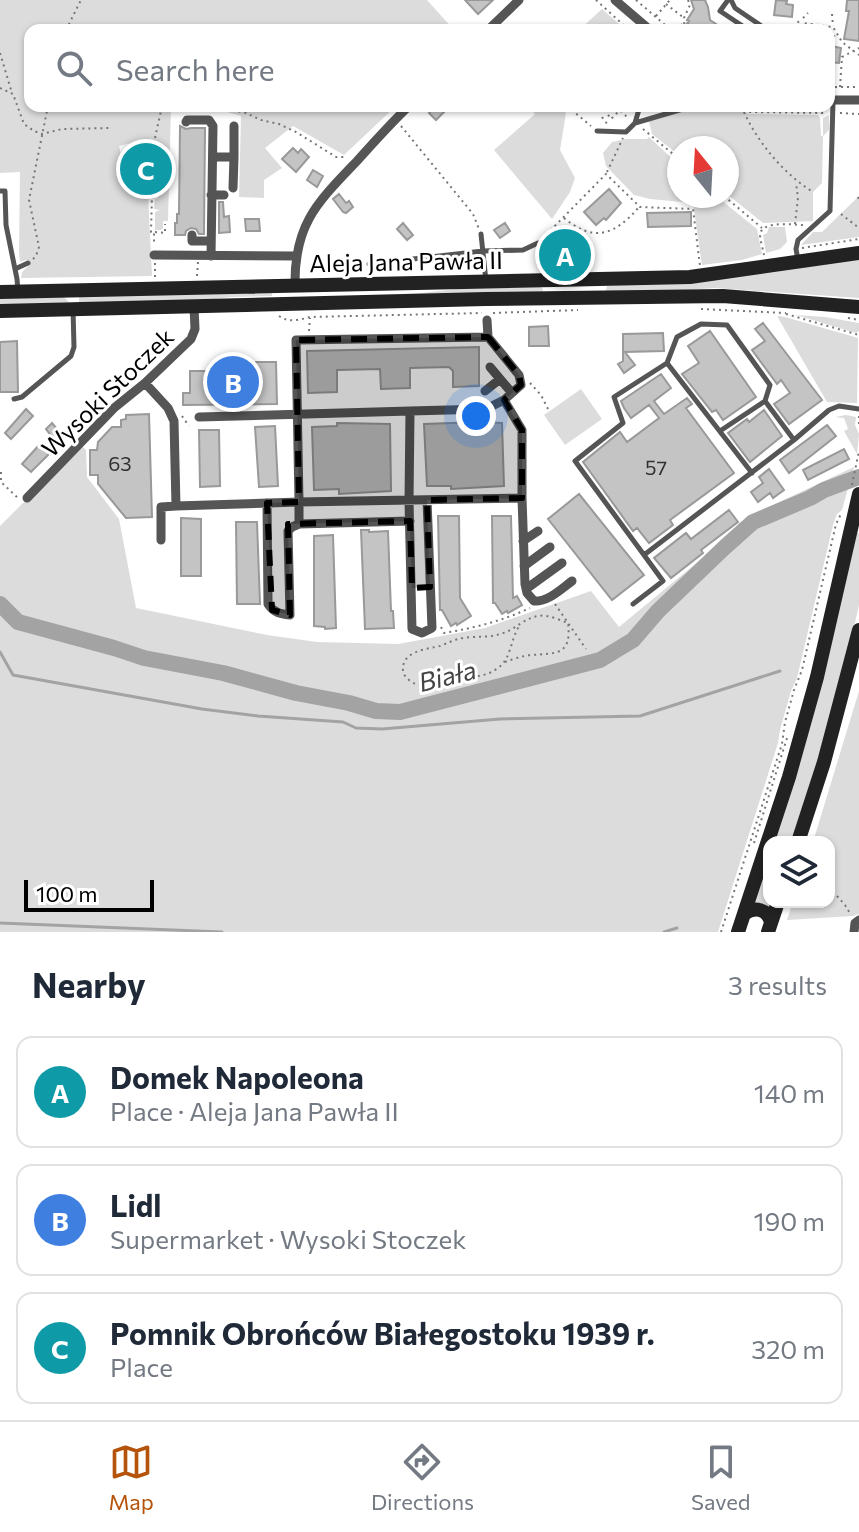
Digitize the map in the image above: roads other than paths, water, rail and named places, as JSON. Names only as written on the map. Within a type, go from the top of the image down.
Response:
[{"type":"main road","name":"Aleja Jana Pawła II","points":[[0,292],[690,277],[799,255],[859,253]]},
{"type":"main road","points":[[342,285],[343,304]]},
{"type":"main road","points":[[294,304],[295,286]]},
{"type":"main road","points":[[73,291],[73,309]]},
{"type":"main road","name":"Aleja Jana Pawła II","points":[[0,311],[294,304],[486,311],[723,296],[859,307]]},
{"type":"main road","points":[[738,932],[789,777],[817,677],[855,493]]},
{"type":"main road","points":[[800,836],[824,762],[859,630]]},
{"type":"main road","points":[[744,914],[753,909],[763,911],[767,914],[770,927]]},
{"type":"street","points":[[494,24],[519,0]]},
{"type":"street","points":[[615,0],[643,24]]},
{"type":"street","points":[[835,100],[859,100]]},
{"type":"street","points":[[295,286],[296,256],[304,227],[313,210],[403,112]]},
{"type":"street","points":[[186,122],[209,120],[213,126],[211,256]]},
{"type":"street","points":[[233,188],[234,126]]},
{"type":"street","points":[[213,157],[234,157]]},
{"type":"street","points":[[211,195],[224,195]]},
{"type":"street","points":[[192,235],[192,241],[211,241]]},
{"type":"street","points":[[154,255],[296,256]]},
{"type":"street","name":"Wysoki Stoczek","points":[[27,498],[114,408],[191,339],[195,329],[194,307]]},
{"type":"street","points":[[199,417],[486,409],[508,397],[521,385],[521,380],[488,337],[486,311]]},
{"type":"street","points":[[299,524],[296,340],[488,337]]},
{"type":"street","points":[[490,367],[500,379],[522,430],[526,589],[533,605],[572,581]]},
{"type":"street","points":[[485,391],[500,379]]},
{"type":"street","points":[[145,383],[171,413],[175,430],[176,506]]},
{"type":"street","points":[[410,411],[412,629],[422,633],[432,628],[427,500]]},
{"type":"street","points":[[161,540],[161,507],[522,498]]},
{"type":"street","points":[[267,503],[268,604],[281,614],[290,615],[288,531],[292,527],[299,524],[410,521]]},
{"type":"street","points":[[523,541],[538,531]]},
{"type":"street","points":[[524,566],[550,547]]},
{"type":"street","points":[[526,589],[562,563]]},
{"type":"street","points":[[412,588],[430,587]]},
{"type":"lane","points":[[740,24],[720,11],[730,0],[735,8],[758,24]]},
{"type":"lane","points":[[597,131],[626,132],[635,123],[638,112]]},
{"type":"lane","points":[[635,123],[673,112]]},
{"type":"lane","points":[[799,255],[796,249],[798,240],[830,211],[833,112]]},
{"type":"lane","points":[[0,191],[5,191],[6,225],[18,292]]},
{"type":"lane","points":[[481,234],[486,282]]},
{"type":"lane","points":[[369,264],[483,251],[523,250],[538,243]]},
{"type":"lane","points":[[15,269],[28,263]]},
{"type":"lane","points":[[14,399],[22,397],[71,356],[74,347],[73,309]]},
{"type":"lane","points":[[633,604],[663,581],[575,461],[623,423],[614,397],[667,363],[677,337],[701,324],[727,325],[770,385],[765,401],[720,431]]},
{"type":"lane","points":[[667,363],[752,473]]},
{"type":"lane","points":[[765,401],[794,440]]},
{"type":"lane","points":[[644,555],[834,407],[859,409]]},
{"type":"waterway","name":"Biała","points":[[0,604],[18,622],[144,658],[223,673],[376,711],[400,712],[600,660],[633,640],[658,611],[753,522],[859,477]]},
{"type":"waterway","points":[[0,652],[13,675],[202,709],[343,722],[356,728],[382,729],[500,719],[640,716],[780,671]]},
{"type":"waterway","points":[[0,923],[222,932]]},
{"type":"waterway","points":[[664,932],[677,928]]},
{"type":"place","name":"Pomnik Obrońców Białegostoku 1939 r.","points":[[146,169]]},
{"type":"place","name":"Domek Napoleona","points":[[565,255]]},
{"type":"place","name":"Lidl","points":[[233,382]]}]
